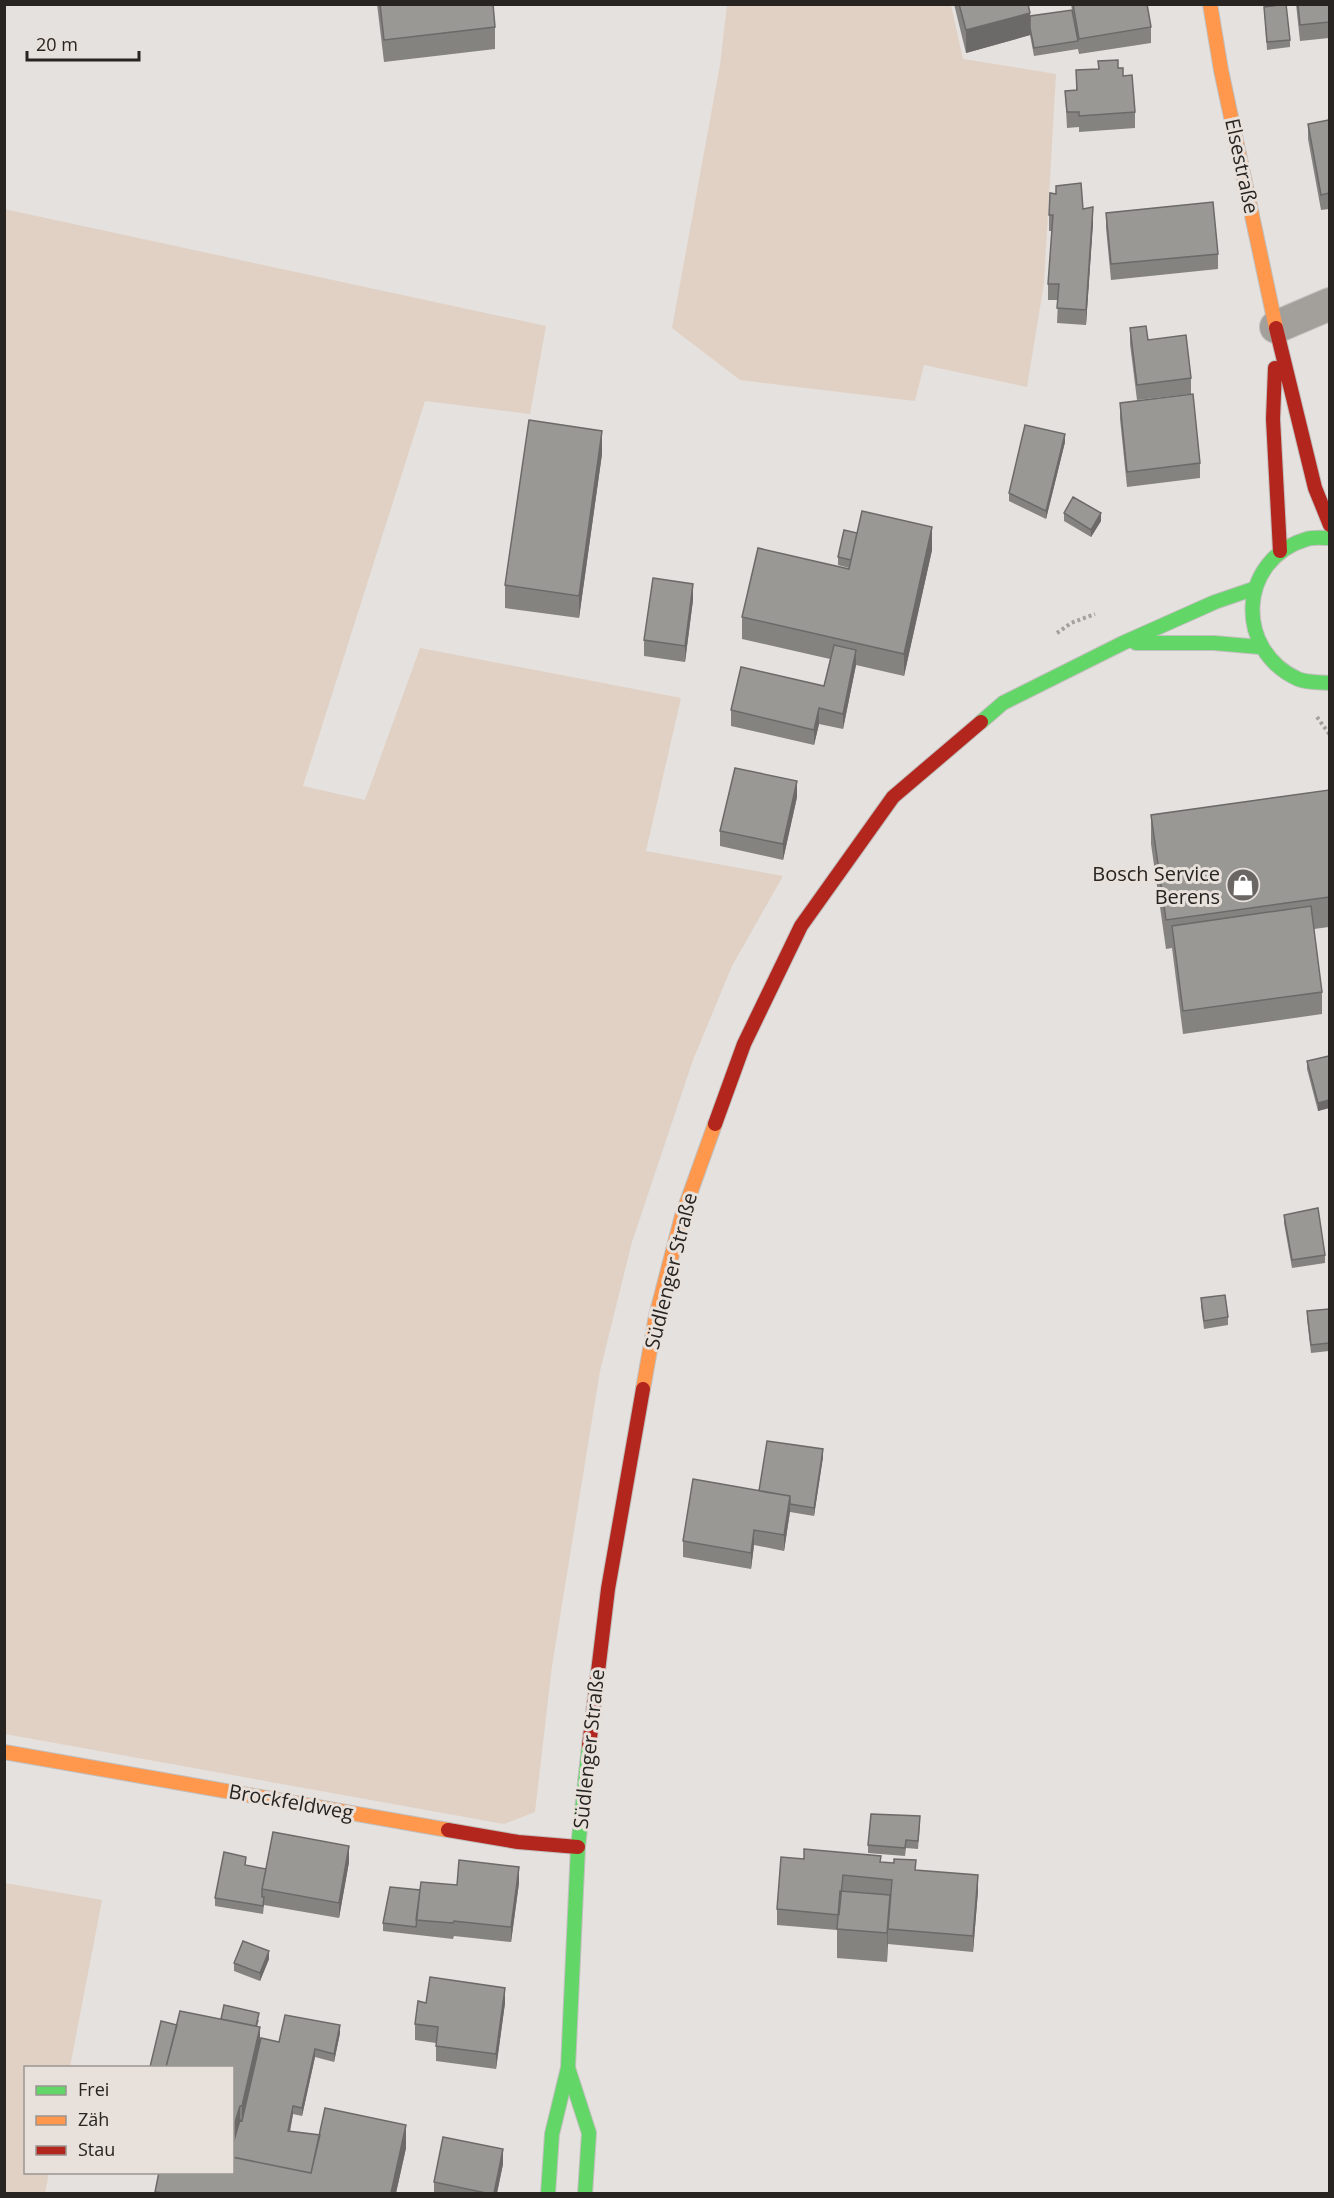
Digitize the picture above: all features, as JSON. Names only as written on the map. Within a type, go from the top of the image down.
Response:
[{"type":"main road","name":"Elsestraße","points":[[1210,4],[1221,70],[1276,327],[1315,488],[1329,525]]},
{"type":"main road","name":"Elsestraße","points":[[1276,327],[1273,419],[1280,551]]},
{"type":"main road","points":[[1329,538],[1306,539],[1280,551],[1261,572],[1253,590],[1251,619],[1260,647],[1273,663],[1291,676],[1311,682],[1329,683]]},
{"type":"main road","name":"Südlenger Straße","points":[[548,2193],[552,2134],[568,2068],[578,1847],[592,1705],[608,1589],[656,1316],[686,1205],[713,1125],[756,1016],[801,926],[893,797],[1003,703],[1123,643],[1215,602],[1253,590]]},
{"type":"main road","name":"Südlenger Straße","points":[[1123,643],[1214,643],[1260,647]]},
{"type":"main road","points":[[1311,682],[1323,696]]},
{"type":"main road","name":"Brockfeldweg","points":[[4,1752],[518,1842],[578,1847]]},
{"type":"main road","name":"Südlenger Straße","points":[[568,2068],[589,2133],[585,2193]]},
{"type":"street","points":[[1276,327],[1329,304]]},
{"type":"path","points":[[1053,635],[1071,623],[1098,612]]},
{"type":"shaded area","points":[[727,5],[951,5],[963,59],[1056,74],[1044,283],[1027,387],[924,365],[915,401],[740,380],[672,328],[720,65]]},
{"type":"shaded area","points":[[4,209],[546,326],[530,414],[425,401],[303,786],[365,800],[420,648],[681,698],[646,851],[783,876],[732,966],[693,1060],[632,1242],[600,1371],[552,1666],[535,1812],[504,1824],[5,1734]]},
{"type":"shaded area","points":[[5,1883],[102,1900],[70,2066],[24,2066],[24,2174],[49,2174],[45,2193],[5,2193]]},
{"type":"building","points":[[380,4],[493,4],[495,27],[384,40]]},
{"type":"building","points":[[959,4],[1028,4],[1030,13],[966,30]]},
{"type":"building","points":[[1073,4],[1147,4],[1151,27],[1079,39]]},
{"type":"building","points":[[1286,4],[1290,40],[1267,42],[1264,7]]},
{"type":"building","points":[[1298,4],[1329,4],[1329,22],[1300,25]]},
{"type":"building","points":[[1072,10],[1078,41],[1034,48],[1030,16]]},
{"type":"building","points":[[1118,60],[1118,68],[1123,68],[1123,76],[1132,75],[1135,112],[1079,116],[1079,112],[1067,112],[1065,91],[1077,90],[1076,70],[1099,69],[1098,61]]},
{"type":"building","points":[[1329,120],[1329,193],[1321,195],[1308,124]]},
{"type":"building","points":[[1081,183],[1083,209],[1093,207],[1086,310],[1057,308],[1059,284],[1048,284],[1053,215],[1049,215],[1050,193],[1056,194],[1056,186]]},
{"type":"building","points":[[1213,202],[1218,254],[1111,264],[1106,213]]},
{"type":"building","points":[[1146,326],[1148,340],[1186,335],[1191,378],[1137,385],[1130,328]]},
{"type":"building","points":[[1193,394],[1200,463],[1127,472],[1120,403]]},
{"type":"building","points":[[529,420],[602,431],[579,596],[505,585]]},
{"type":"building","points":[[1025,425],[1065,434],[1046,511],[1009,493]]},
{"type":"building","points":[[1073,497],[1101,513],[1091,530],[1064,513]]},
{"type":"building","points":[[862,511],[932,527],[904,654],[742,617],[758,548],[849,569]]},
{"type":"building","points":[[844,530],[857,533],[851,560],[838,557]]},
{"type":"building","points":[[653,578],[693,584],[685,646],[644,640]]},
{"type":"building","points":[[834,645],[856,650],[843,714],[819,708],[814,730],[731,710],[741,667],[824,686]]},
{"type":"building","points":[[735,768],[797,781],[783,844],[720,831]]},
{"type":"building","name":"Bosch Service Berens","points":[[1329,790],[1329,897],[1166,920],[1151,815]]},
{"type":"building","points":[[1311,906],[1322,992],[1183,1011],[1172,926]]},
{"type":"building","points":[[1329,1056],[1329,1100],[1318,1103],[1307,1061]]},
{"type":"building","points":[[1318,1208],[1325,1255],[1292,1260],[1284,1215]]},
{"type":"building","points":[[1225,1295],[1228,1317],[1204,1321],[1201,1298]]},
{"type":"building","points":[[1329,1309],[1329,1343],[1311,1345],[1307,1311]]},
{"type":"building","points":[[767,1441],[823,1449],[814,1508],[790,1504],[790,1496],[759,1491]]},
{"type":"building","points":[[693,1479],[790,1496],[784,1535],[754,1530],[751,1553],[683,1541]]},
{"type":"building","points":[[871,1814],[920,1816],[918,1841],[906,1840],[905,1848],[868,1845]]},
{"type":"building","points":[[273,1832],[349,1846],[339,1903],[262,1889]]},
{"type":"building","points":[[804,1849],[881,1856],[880,1862],[894,1863],[894,1859],[916,1860],[915,1870],[978,1875],[973,1936],[888,1929],[892,1880],[843,1875],[839,1915],[777,1909],[781,1857],[804,1859]]},
{"type":"building","points":[[224,1852],[246,1857],[245,1865],[266,1869],[262,1889],[263,1906],[215,1898]]},
{"type":"building","points":[[459,1860],[519,1867],[511,1927],[416,1920],[421,1882],[457,1885]]},
{"type":"building","points":[[390,1887],[420,1890],[416,1927],[383,1923]]},
{"type":"building","points":[[840,1891],[890,1895],[887,1933],[837,1929]]},
{"type":"building","points":[[243,1941],[269,1951],[260,1973],[234,1963]]},
{"type":"building","points":[[430,1977],[505,1988],[496,2054],[436,2046],[438,2027],[415,2024],[418,2001],[426,2003]]},
{"type":"building","points":[[224,2005],[259,2013],[256,2026],[221,2019]]},
{"type":"building","points":[[180,2011],[260,2027],[242,2106],[240,2106],[234,2126],[234,2066],[166,2066]]},
{"type":"building","points":[[285,2015],[340,2025],[334,2054],[315,2049],[302,2108],[293,2106],[288,2131],[320,2135],[311,2173],[234,2157],[234,2140],[240,2120],[242,2121],[261,2038],[279,2042]]},
{"type":"building","points":[[161,2021],[177,2025],[166,2066],[150,2066]]},
{"type":"building","points":[[325,2108],[406,2125],[391,2193],[155,2192],[159,2174],[234,2174],[234,2157],[311,2173]]},
{"type":"building","points":[[443,2137],[503,2149],[494,2193],[434,2182]]},
{"type":"traffic: fast","points":[[1330,538],[1307,539],[1284,550],[1267,565],[1257,584],[1253,606],[1255,627],[1263,648],[1277,665],[1298,679],[1330,683]]},
{"type":"traffic: fast","points":[[981,722],[1003,703],[1123,643],[1215,602],[1253,589]]},
{"type":"traffic: fast","points":[[1136,643],[1214,643],[1260,647]]},
{"type":"traffic: fast","points":[[548,2194],[552,2134],[568,2068],[578,1847],[589,1746]]},
{"type":"traffic: fast","points":[[568,2068],[589,2133],[585,2194]]},
{"type":"traffic: slow","points":[[1210,4],[1221,70],[1276,328]]},
{"type":"traffic: slow","points":[[643,1389],[656,1316],[682,1216],[715,1124]]},
{"type":"traffic: slow","points":[[4,1752],[448,1830]]},
{"type":"traffic: jam","points":[[1276,328],[1315,488],[1330,525]]},
{"type":"traffic: jam","points":[[1275,368],[1273,419],[1280,551]]},
{"type":"traffic: jam","points":[[715,1124],[744,1044],[801,926],[893,797],[981,722]]},
{"type":"traffic: jam","points":[[589,1746],[608,1589],[643,1389]]},
{"type":"traffic: jam","points":[[448,1830],[518,1842],[578,1847]]},
{"type":"place","name":"Bosch Service Berens","points":[[1243,885]]}]
